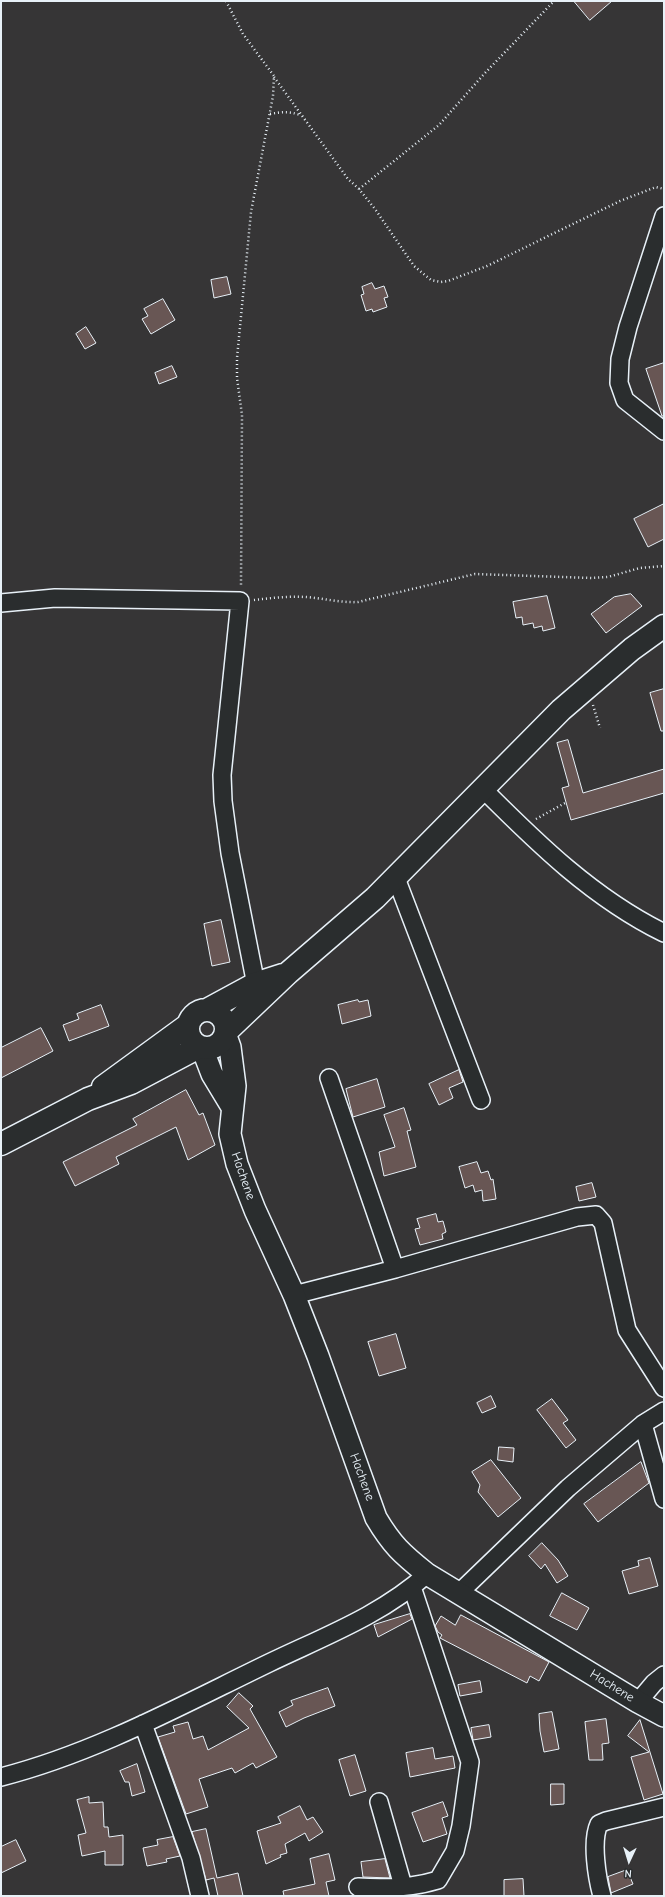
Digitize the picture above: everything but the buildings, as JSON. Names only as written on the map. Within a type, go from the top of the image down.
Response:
[{"type":"main road","points":[[88,1099],[126,1069],[188,1025],[195,1014],[258,993],[288,973],[396,878],[561,710],[632,650],[664,626]]},
{"type":"main road","points":[[188,1025],[188,1034],[192,1042],[201,1048],[209,1049],[216,1047],[258,993]]},
{"type":"main road","points":[[207,1010],[219,1014],[226,1024],[226,1034]]},
{"type":"main road","points":[[1,1144],[88,1099],[132,1083],[201,1048]]},
{"type":"street","points":[[664,216],[628,328],[620,359],[619,383],[625,400],[664,431]]},
{"type":"street","points":[[1,603],[55,598],[240,601],[223,769],[223,802],[230,853],[258,993]]},
{"type":"street","points":[[483,789],[521,827],[585,884],[644,922],[663,931]]},
{"type":"street","points":[[396,878],[481,1100]]},
{"type":"street","name":"Hachene","points":[[226,1034],[230,1047],[235,1086],[230,1134],[237,1164],[255,1210],[294,1295],[318,1356],[376,1518],[389,1540],[404,1556],[427,1574],[460,1592],[638,1702],[664,1716]]},
{"type":"street","points":[[201,1048],[212,1074],[232,1107]]},
{"type":"street","points":[[329,1078],[395,1269]]},
{"type":"street","points":[[294,1295],[395,1269],[577,1216],[596,1215],[603,1223],[627,1330],[664,1388]]},
{"type":"street","points":[[460,1592],[568,1488],[644,1424],[664,1411]]},
{"type":"street","points":[[644,1424],[664,1499]]},
{"type":"street","points":[[1,1776],[33,1768],[143,1724],[370,1614],[412,1588],[427,1574]]},
{"type":"street","points":[[358,1887],[384,1893],[403,1886],[425,1884],[438,1880],[455,1851],[461,1826],[470,1762],[412,1588]]},
{"type":"street","points":[[638,1702],[654,1683],[664,1675]]},
{"type":"street","points":[[143,1724],[191,1858],[200,1896]]},
{"type":"street","points":[[378,1802],[403,1886]]},
{"type":"street","points":[[602,1896],[598,1878],[595,1841],[599,1824],[664,1806]]},
{"type":"path","points":[[226,1],[243,34],[348,179],[375,209],[414,266],[432,280],[441,282],[448,281],[487,266],[620,201],[656,187],[664,189]]},
{"type":"path","points":[[358,189],[439,125],[485,73],[554,1]]},
{"type":"path","points":[[274,76],[270,114],[251,212],[236,358],[242,415],[240,601],[285,596],[306,597],[341,602],[358,602],[475,574],[592,578],[608,577],[640,568],[664,566]]},
{"type":"path","points":[[270,114],[292,112],[301,115]]},
{"type":"path","points":[[521,827],[565,803]]}]
